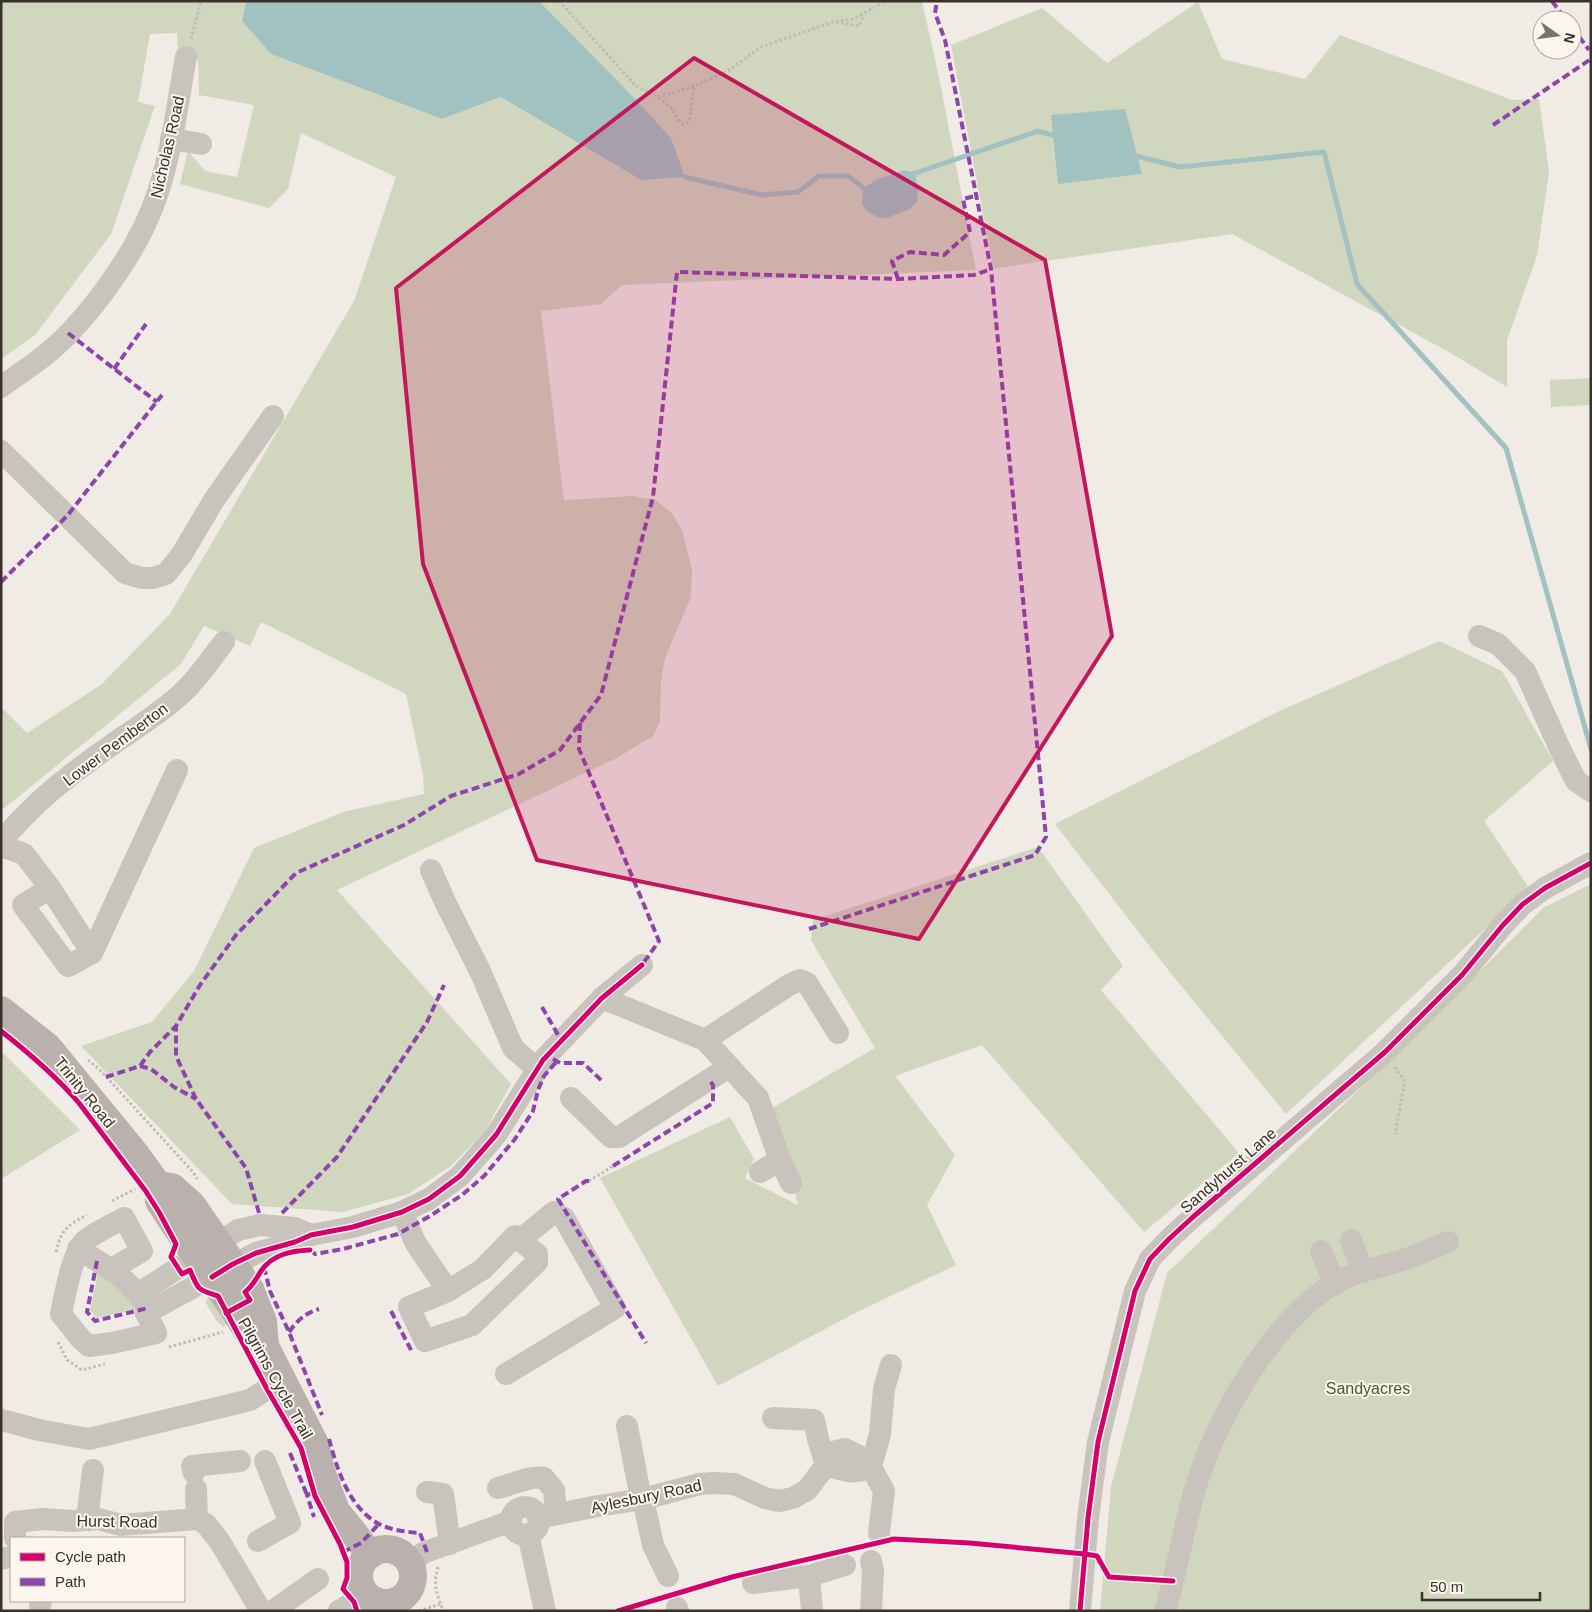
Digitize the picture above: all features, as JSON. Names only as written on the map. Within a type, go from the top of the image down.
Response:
[{"type":"main road","name":"Trinity Road","points":[[1,1010],[48,1047],[134,1152],[149,1187]]},
{"type":"main road","points":[[149,1187],[172,1187],[192,1205],[206,1249],[222,1271],[250,1289],[263,1322],[265,1346],[315,1444],[336,1511],[370,1555]]},
{"type":"main road","points":[[392,1550],[406,1558],[419,1558],[411,1587],[420,1607],[378,1602],[371,1598],[365,1593],[359,1578],[360,1569],[364,1561],[377,1551],[392,1550]]},
{"type":"street","name":"Nicholas Road","points":[[1,388],[51,350],[86,314],[122,265],[153,206],[168,156],[186,57]]},
{"type":"street","points":[[171,139],[202,144]]},
{"type":"street","points":[[1,451],[125,573],[142,578],[153,578],[166,574],[182,554],[214,500],[273,416]]},
{"type":"street","points":[[1478,636],[1498,644],[1524,671],[1576,781],[1591,790]]},
{"type":"street","name":"Lower Pemberton","points":[[1,842],[22,818],[55,788],[87,762],[182,694],[224,642]]},
{"type":"street","points":[[50,888],[23,905],[68,966],[92,952],[177,770]]},
{"type":"street","points":[[1,846],[24,854],[50,888],[92,952]]},
{"type":"street","name":"Sandyhurst Lane","points":[[1080,1611],[1088,1518],[1098,1442],[1133,1298],[1150,1259],[1193,1217],[1385,1052],[1462,975],[1523,904],[1545,888],[1591,863]]},
{"type":"street","points":[[432,870],[446,904],[480,971],[513,1048],[536,1068]]},
{"type":"street","points":[[142,1303],[196,1284],[256,1253],[295,1242],[311,1235],[353,1227],[402,1212],[430,1199],[460,1176],[496,1135],[536,1068],[602,998],[642,965]]},
{"type":"street","points":[[705,1040],[789,985],[800,980],[807,983],[838,1033]]},
{"type":"street","points":[[602,998],[705,1040],[758,1098],[780,1160],[791,1183]]},
{"type":"street","points":[[571,1098],[611,1137],[619,1136],[729,1067]]},
{"type":"street","points":[[760,1172],[780,1160]]},
{"type":"street","points":[[402,1212],[415,1242],[448,1291]]},
{"type":"street","points":[[506,1374],[615,1308],[564,1218],[554,1212],[521,1239]]},
{"type":"street","points":[[78,1249],[112,1269],[142,1303],[156,1333],[89,1346],[80,1338],[61,1314],[66,1290],[78,1249],[86,1240],[124,1218],[142,1251],[112,1269]]},
{"type":"street","points":[[142,1303],[206,1249],[238,1230],[260,1225],[295,1228],[311,1235]]},
{"type":"street","points":[[515,1236],[538,1254],[537,1262],[472,1325],[425,1342],[409,1307],[448,1291],[483,1269],[515,1236]]},
{"type":"street","points":[[1351,1240],[1363,1272]]},
{"type":"street","points":[[1164,1611],[1195,1488],[1208,1451],[1228,1409],[1252,1370],[1287,1323],[1316,1296],[1344,1278],[1407,1259],[1448,1242]]},
{"type":"street","points":[[1321,1251],[1334,1284]]},
{"type":"street","points":[[879,1533],[884,1491],[871,1467],[880,1434],[884,1389],[891,1366]]},
{"type":"street","points":[[1,1420],[39,1430],[89,1439],[250,1400],[267,1389],[279,1376]]},
{"type":"street","points":[[773,1418],[814,1420],[826,1465],[844,1472],[860,1472],[871,1467]]},
{"type":"street","points":[[627,1426],[653,1545],[668,1576]]},
{"type":"street","points":[[240,1461],[192,1466],[195,1481],[197,1518],[206,1524],[220,1542],[261,1611]]},
{"type":"street","points":[[229,1558],[290,1523],[265,1461]]},
{"type":"street","name":"Aylesbury Road","points":[[419,1558],[450,1544],[534,1522],[642,1499],[700,1484],[734,1484],[765,1498],[779,1501],[793,1498],[806,1490],[826,1465]]},
{"type":"street","points":[[87,1520],[93,1470]]},
{"type":"street","points":[[498,1488],[538,1476],[544,1478],[554,1490],[534,1522],[545,1611]]},
{"type":"street","points":[[427,1492],[442,1494],[450,1544]]},
{"type":"street","name":"Hurst Road","points":[[10,1525],[43,1528],[72,1521],[98,1519],[120,1531],[197,1518]]},
{"type":"street","points":[[871,1562],[873,1571],[871,1611]]},
{"type":"street","points":[[754,1582],[809,1576],[845,1565]]},
{"type":"street","points":[[809,1576],[812,1611]]},
{"type":"street","points":[[274,1611],[318,1579]]},
{"type":"street","points":[[340,1611],[354,1602],[361,1586]]},
{"type":"path","points":[[186,57],[201,1]]},
{"type":"path","points":[[559,1],[636,86],[658,97],[671,108],[683,124],[689,122],[694,86]]},
{"type":"path","points":[[658,97],[694,86],[728,71],[761,47],[833,22],[854,19],[886,1]]},
{"type":"path","points":[[833,22],[859,26],[865,13]]},
{"type":"path","points":[[1385,1052],[1405,1082],[1395,1134]]},
{"type":"path","points":[[588,1181],[613,1166]]},
{"type":"path","points":[[111,1202],[134,1189],[149,1187]]},
{"type":"path","points":[[54,1261],[60,1236],[71,1223],[95,1210]]},
{"type":"path","points":[[167,1348],[227,1330]]},
{"type":"path","points":[[54,1337],[67,1360],[82,1370],[110,1363]]},
{"type":"path","points":[[419,1558],[438,1569],[420,1607],[443,1611]]},
{"type":"highlighted area","points":[[694,58],[1045,260],[1112,636],[919,939],[537,860],[423,564],[396,288]]},
{"type":"green space","points":[[1,1],[246,1],[242,21],[271,54],[442,119],[501,97],[641,180],[538,1],[922,1],[940,82],[976,270],[622,285],[601,304],[541,311],[564,500],[633,496],[655,500],[672,513],[682,530],[692,569],[691,597],[665,658],[661,681],[660,721],[653,736],[617,758],[337,890],[511,1084],[485,1131],[451,1166],[408,1194],[343,1212],[232,1204],[81,1046],[152,1022],[194,971],[254,848],[343,812],[424,794],[423,775],[406,694],[261,622],[250,646],[204,626],[181,664],[1,811],[1,707],[27,733],[102,684],[170,614],[354,301],[396,177],[301,133],[288,189],[269,208],[180,184],[188,151],[205,171],[237,177],[254,105],[199,95],[198,59],[178,55],[177,33],[150,34],[138,102],[155,106],[111,234],[35,335],[1,359]]},
{"type":"green space","points":[[1198,2],[1222,59],[1305,79],[1340,35],[1512,100],[1539,99],[1549,172],[1537,256],[1507,340],[1507,387],[1449,352],[1232,234],[991,269],[993,267],[951,45],[1042,8],[1107,63]]},
{"type":"green space","points":[[1591,378],[1591,405],[1551,407],[1550,380]]},
{"type":"green space","points":[[1439,641],[1502,671],[1553,761],[1484,821],[1529,888],[1286,1114],[1165,966],[1055,824],[1277,712]]},
{"type":"green space","points":[[1038,847],[1123,966],[1101,990],[1239,1153],[1144,1232],[982,1045],[895,1076],[955,1155],[927,1205],[956,1265],[859,1311],[718,1386],[600,1178],[730,1117],[754,1159],[745,1178],[798,1205],[772,1108],[875,1048],[811,940],[813,920]]},
{"type":"green space","name":"Sandyacres","points":[[1591,884],[1591,1611],[1100,1611],[1111,1487],[1167,1273],[1412,1039],[1543,908]]},
{"type":"green space","points":[[1,1051],[80,1130],[1,1179]]},
{"type":"green space","points":[[98,1273],[127,1297],[136,1309],[97,1318],[90,1310]]},
{"type":"green space","points":[[208,1295],[227,1323],[223,1327],[216,1320],[206,1303]]},
{"type":"water","points":[[246,1],[539,1],[671,138],[685,177],[641,180],[501,97],[442,119],[271,54],[242,21]]},
{"type":"water","points":[[1125,109],[1142,174],[1058,184],[1051,115]]},
{"type":"water","points":[[904,170],[915,173],[918,187],[917,202],[910,209],[887,218],[879,218],[868,212],[862,204],[863,189],[876,180]]},
{"type":"waterway","points":[[910,175],[1038,131],[1059,137]]},
{"type":"waterway","points":[[1132,155],[1180,167],[1324,152],[1357,284],[1506,448],[1591,749]]},
{"type":"waterway","points":[[685,177],[762,195],[798,192],[819,176],[848,176],[866,190],[869,189]]},
{"type":"marked path","points":[[809,929],[1035,855],[1046,837],[991,269],[945,40],[935,13],[937,1]]},
{"type":"marked path","points":[[1552,1],[1559,10]]},
{"type":"marked path","points":[[1582,41],[1589,50]]},
{"type":"marked path","points":[[1493,125],[1591,59]]},
{"type":"marked path","points":[[898,279],[892,261],[910,252],[944,255],[970,232],[963,199],[975,196]]},
{"type":"marked path","points":[[259,1213],[246,1168],[196,1099],[176,1056],[176,1026],[200,985],[236,935],[296,873],[404,825],[451,796],[519,774],[560,750],[601,695],[653,497],[677,272],[898,279],[974,275],[991,269]]},
{"type":"marked path","points":[[114,369],[146,324]]},
{"type":"marked path","points":[[68,333],[157,402]]},
{"type":"marked path","points":[[1,582],[67,516],[162,395]]},
{"type":"marked path","points":[[580,723],[579,749],[659,941],[642,965]]},
{"type":"marked path","points":[[282,1213],[337,1157],[427,1022],[444,985]]},
{"type":"marked path","points":[[542,1007],[561,1040]]},
{"type":"marked path","points":[[106,1077],[140,1066],[150,1052],[176,1026]]},
{"type":"marked path","points":[[553,1059],[560,1063],[583,1063],[602,1081]]},
{"type":"marked path","points":[[310,1250],[315,1254],[343,1249],[398,1234],[462,1195],[484,1176],[515,1139],[533,1111],[538,1090],[544,1076],[557,1061]]},
{"type":"marked path","points":[[140,1066],[151,1069],[174,1087],[196,1099]]},
{"type":"marked path","points":[[613,1166],[713,1103],[713,1085],[709,1080]]},
{"type":"marked path","points":[[589,1181],[586,1181],[558,1199],[646,1343]]},
{"type":"marked path","points":[[97,1261],[87,1312],[95,1321],[148,1308]]},
{"type":"marked path","points":[[264,1267],[270,1291],[289,1332],[322,1415]]},
{"type":"marked path","points":[[289,1332],[302,1318],[319,1309]]},
{"type":"marked path","points":[[391,1311],[412,1352]]},
{"type":"marked path","points":[[329,1439],[340,1475],[352,1498],[360,1508],[369,1517],[383,1526],[420,1533],[427,1552]]},
{"type":"marked path","points":[[290,1453],[307,1495]]},
{"type":"marked path","points":[[312,1493],[307,1495],[314,1517]]},
{"type":"marked path","points":[[343,1552],[361,1543],[379,1524]]},
{"type":"cycle path","points":[[1080,1611],[1088,1518],[1098,1442],[1135,1291],[1150,1259],[1193,1217],[1385,1052],[1462,975],[1523,904],[1545,888],[1591,863]]},
{"type":"cycle path","points":[[212,1277],[256,1253],[295,1242],[311,1235],[353,1227],[402,1212],[429,1199],[460,1176],[496,1135],[543,1060],[602,998],[642,965]]},
{"type":"cycle path","name":"Pilgrims Cycle Trail","points":[[1,1031],[42,1065],[79,1103],[145,1190],[159,1212],[176,1244],[171,1257],[182,1274],[190,1270],[195,1282],[202,1290],[218,1296],[267,1389],[301,1448],[315,1496],[340,1544],[347,1562],[347,1578],[343,1589],[354,1602],[357,1611]]},
{"type":"cycle path","points":[[226,1313],[250,1300],[245,1292],[271,1261],[283,1254],[310,1250]]},
{"type":"cycle path","points":[[618,1611],[732,1577],[894,1539],[970,1543],[1085,1554],[1097,1556],[1109,1577],[1173,1581]]}]
